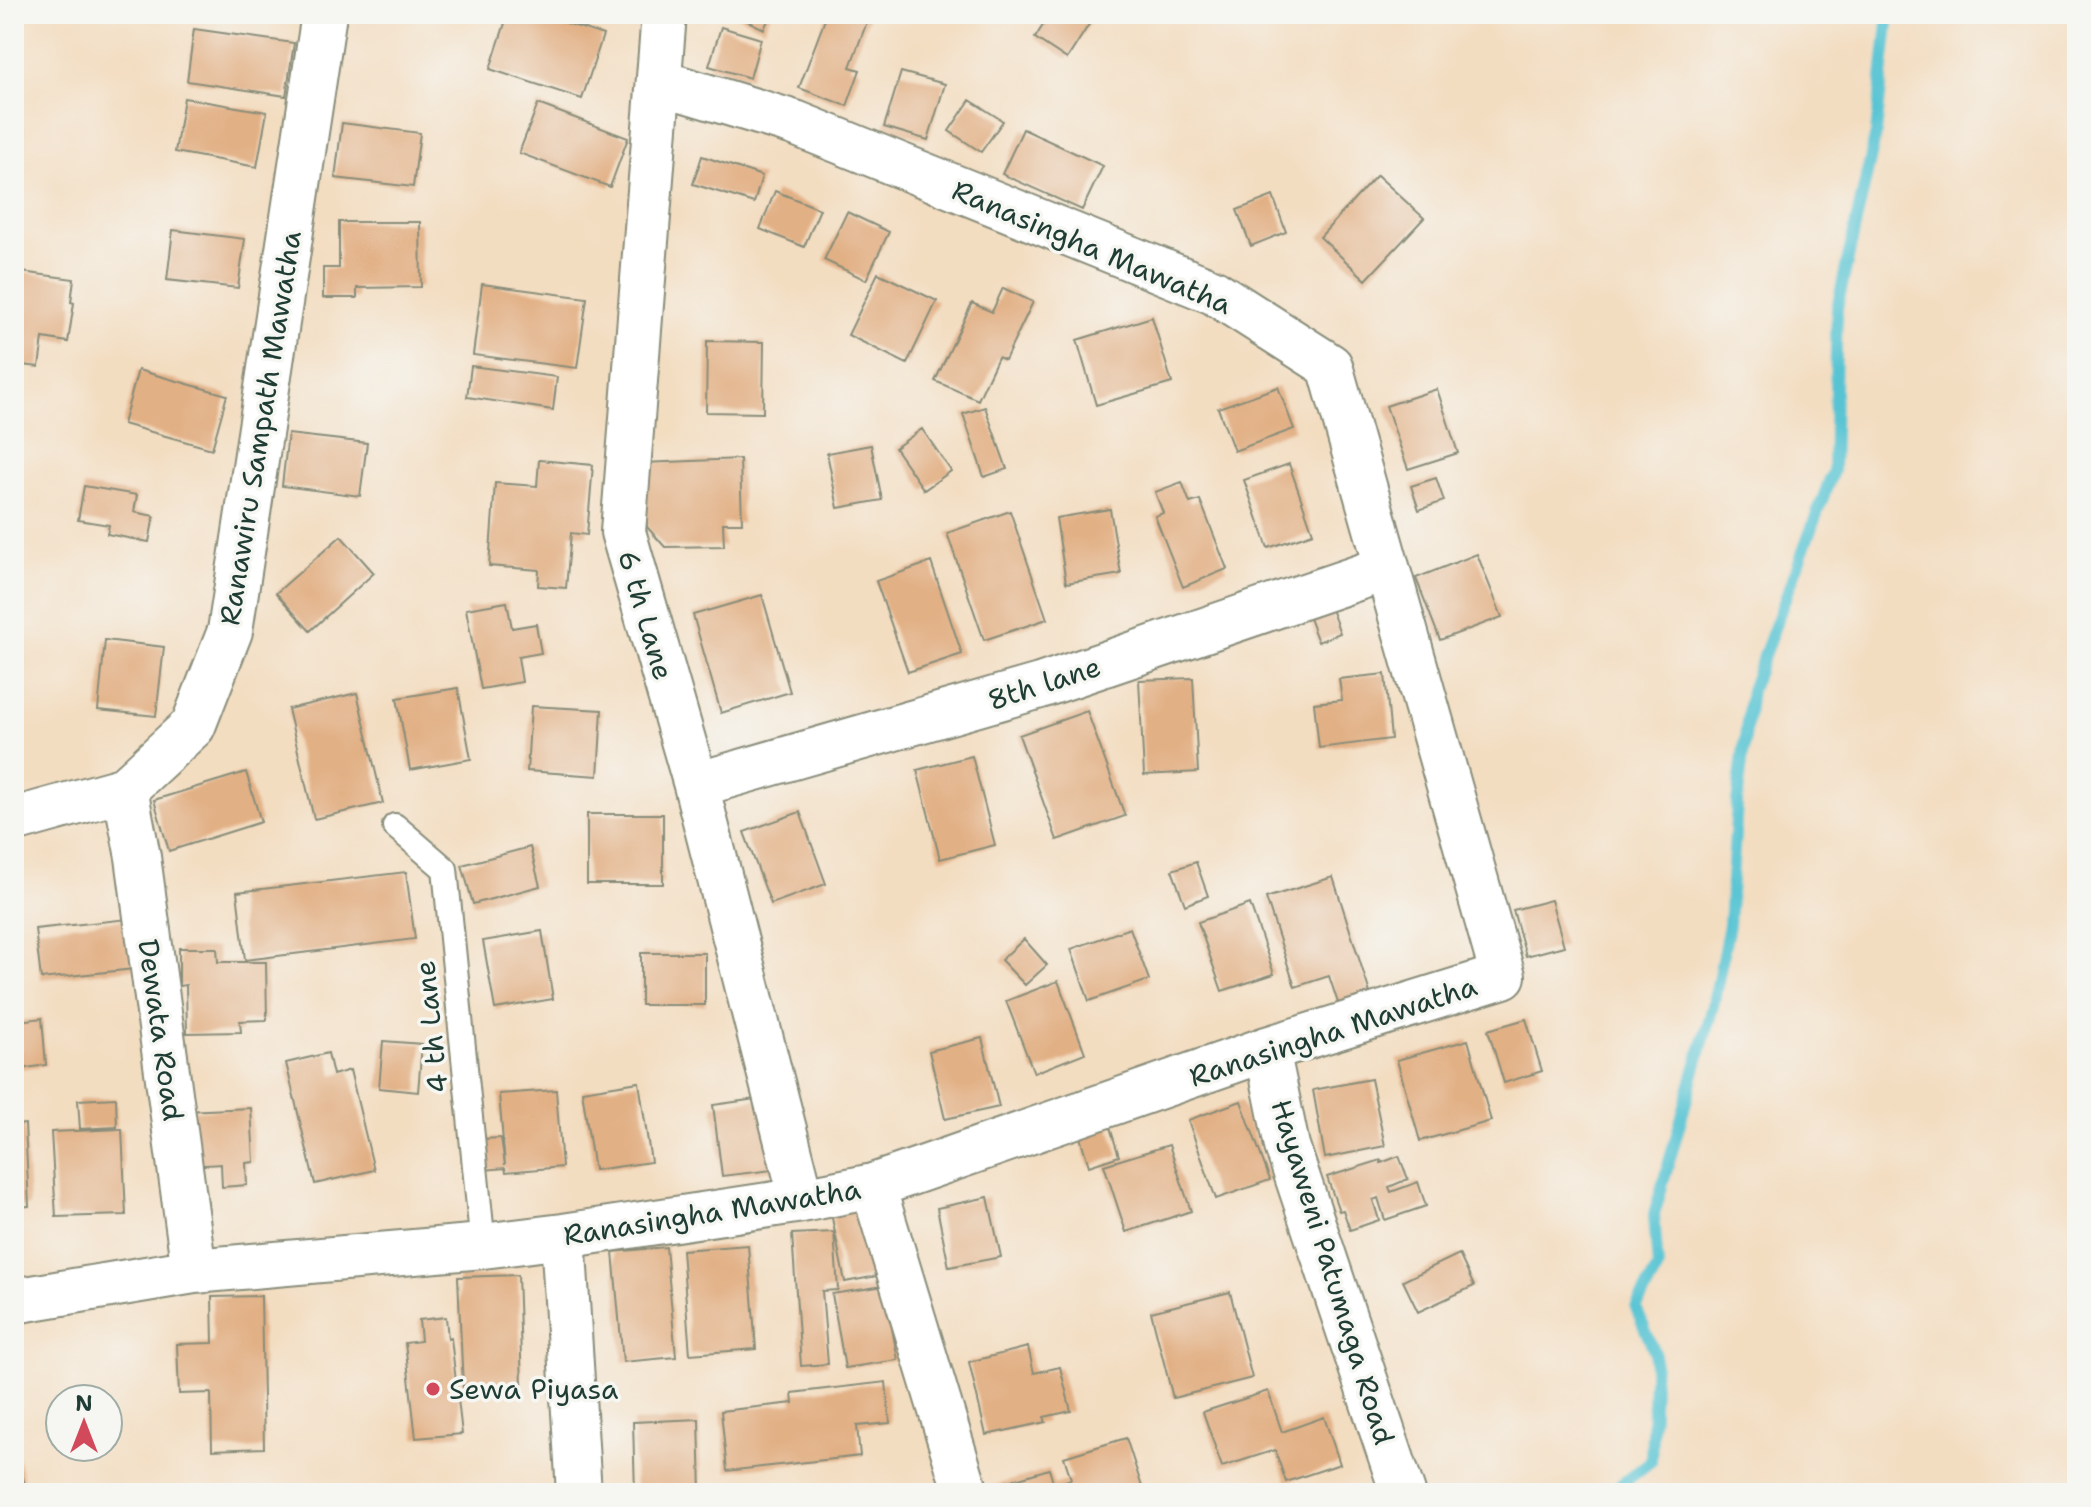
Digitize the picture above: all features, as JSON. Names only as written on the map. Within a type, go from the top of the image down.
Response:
[{"type":"street","name":"Ranawiru Sampath Mawatha","points":[[14,820],[125,789],[193,726],[230,631],[324,14]]},
{"type":"street","name":"6 th Lane","points":[[664,14],[623,532],[696,785],[802,1200]]},
{"type":"street","name":"Ranasingha Mawatha","points":[[14,1301],[194,1271],[483,1246],[563,1236],[802,1200],[873,1186],[1267,1049],[1503,976],[1330,366],[1214,292],[795,123],[659,82]]},
{"type":"street","name":"8th lane","points":[[696,785],[1040,686],[1387,568]]},
{"type":"street","name":"Dewata Road","points":[[125,789],[138,857],[194,1271]]},
{"type":"street","name":"Hayaweni Patumaga Road","points":[[1267,1049],[1287,1146],[1403,1493]]},
{"type":"street","points":[[873,1186],[966,1493]]},
{"type":"street","points":[[563,1236],[579,1493]]},
{"type":"lane","name":"4 th Lane","points":[[395,826],[445,869],[483,1246]]},
{"type":"building","points":[[508,14],[539,14],[603,35],[582,99],[490,69]]},
{"type":"building","points":[[733,14],[771,14],[764,29]]},
{"type":"building","points":[[827,14],[870,14],[850,67],[860,70],[847,106],[799,88]]},
{"type":"building","points":[[968,14],[985,14],[978,22]]},
{"type":"building","points":[[1050,14],[1087,14],[1093,18],[1067,59],[1035,38]]},
{"type":"building","points":[[721,27],[761,39],[750,78],[709,66]]},
{"type":"building","points":[[194,29],[294,43],[286,96],[187,81]]},
{"type":"building","points":[[901,72],[945,84],[928,140],[884,127]]},
{"type":"building","points":[[184,98],[267,112],[257,167],[175,152]]},
{"type":"building","points":[[970,100],[1003,121],[981,152],[949,131]]},
{"type":"building","points":[[538,104],[628,138],[610,187],[519,153]]},
{"type":"building","points":[[342,123],[420,133],[413,187],[335,178]]},
{"type":"building","points":[[1023,129],[1103,166],[1082,210],[1002,174]]},
{"type":"building","points":[[702,156],[762,176],[754,203],[693,184]]},
{"type":"building","points":[[1377,175],[1424,218],[1366,280],[1320,237]]},
{"type":"building","points":[[775,191],[820,209],[804,247],[760,229]]},
{"type":"building","points":[[1273,196],[1286,232],[1251,246],[1237,210]]},
{"type":"building","points":[[847,212],[889,232],[866,280],[824,260]]},
{"type":"building","points":[[339,222],[420,222],[421,287],[357,288],[357,298],[323,298],[323,268],[339,268]]},
{"type":"building","points":[[173,230],[245,239],[238,288],[167,280]]},
{"type":"building","points":[[14,271],[74,279],[68,342],[43,338],[39,367],[14,364]]},
{"type":"building","points":[[878,273],[937,301],[907,364],[848,335]]},
{"type":"building","points":[[482,284],[587,298],[577,368],[473,355]]},
{"type":"building","points":[[1003,288],[1033,302],[1005,360],[998,357],[978,400],[935,381],[972,303],[992,312]]},
{"type":"building","points":[[1152,317],[1172,383],[1096,405],[1077,340]]},
{"type":"building","points":[[707,341],[764,342],[763,413],[706,412]]},
{"type":"building","points":[[471,366],[557,377],[553,410],[467,397]]},
{"type":"building","points":[[138,370],[227,395],[212,449],[123,424]]},
{"type":"building","points":[[1278,387],[1294,429],[1234,451],[1218,408]]},
{"type":"building","points":[[1437,389],[1458,453],[1408,469],[1386,406]]},
{"type":"building","points":[[985,407],[1007,469],[984,477],[963,414]]},
{"type":"building","points":[[922,429],[951,471],[924,490],[895,448]]},
{"type":"building","points":[[288,434],[367,443],[360,496],[282,486]]},
{"type":"building","points":[[871,445],[882,500],[838,508],[827,453]]},
{"type":"building","points":[[740,459],[742,523],[723,523],[724,546],[665,547],[647,527],[643,463]]},
{"type":"building","points":[[539,460],[593,465],[587,535],[571,533],[566,588],[538,586],[539,570],[489,566],[495,483],[537,486]]},
{"type":"building","points":[[1289,464],[1313,533],[1268,548],[1244,480]]},
{"type":"building","points":[[1436,478],[1444,501],[1419,510],[1411,486]]},
{"type":"building","points":[[1182,482],[1190,503],[1200,500],[1227,569],[1183,587],[1155,516],[1163,513],[1155,492]]},
{"type":"building","points":[[84,486],[137,495],[134,512],[154,516],[149,542],[107,534],[109,525],[78,520]]},
{"type":"building","points":[[1110,509],[1121,574],[1066,583],[1056,518]]},
{"type":"building","points":[[1010,511],[1047,619],[984,640],[947,533]]},
{"type":"building","points":[[341,536],[374,573],[310,631],[276,593]]},
{"type":"building","points":[[1477,554],[1502,617],[1440,640],[1416,578]]},
{"type":"building","points":[[931,562],[962,654],[908,672],[876,581]]},
{"type":"building","points":[[762,595],[790,692],[721,713],[693,615]]},
{"type":"building","points":[[507,602],[512,628],[536,624],[541,653],[518,657],[522,682],[481,689],[466,609]]},
{"type":"building","points":[[1331,609],[1340,633],[1318,642],[1309,618]]},
{"type":"building","points":[[105,640],[164,647],[156,716],[98,710]]},
{"type":"building","points":[[1385,674],[1391,739],[1319,748],[1314,703],[1342,700],[1339,679]]},
{"type":"building","points":[[1193,678],[1198,772],[1144,775],[1139,680]]},
{"type":"building","points":[[458,688],[471,759],[410,770],[397,698]]},
{"type":"building","points":[[357,693],[383,803],[314,819],[288,709]]},
{"type":"building","points":[[531,706],[602,710],[598,776],[527,771]]},
{"type":"building","points":[[1087,711],[1125,816],[1057,840],[1019,735]]},
{"type":"building","points":[[972,756],[995,845],[940,859],[917,770]]},
{"type":"building","points":[[246,772],[261,822],[169,851],[154,800]]},
{"type":"building","points":[[800,812],[826,884],[771,904],[744,832]]},
{"type":"building","points":[[587,814],[663,814],[663,884],[587,884]]},
{"type":"building","points":[[530,847],[540,886],[473,904],[462,865]]},
{"type":"building","points":[[1196,862],[1208,896],[1185,905],[1172,870]]},
{"type":"building","points":[[406,872],[415,939],[245,960],[237,892]]},
{"type":"building","points":[[1333,877],[1370,993],[1338,1003],[1329,976],[1295,987],[1266,898]]},
{"type":"building","points":[[1551,900],[1564,946],[1526,956],[1513,910]]},
{"type":"building","points":[[1250,904],[1274,974],[1222,991],[1198,922]]},
{"type":"building","points":[[128,919],[134,969],[41,979],[35,929]]},
{"type":"building","points":[[1130,928],[1149,980],[1089,1001],[1071,949]]},
{"type":"building","points":[[542,931],[553,999],[495,1009],[483,941]]},
{"type":"building","points":[[1024,939],[1047,965],[1025,985],[1001,960]]},
{"type":"building","points":[[179,948],[217,948],[218,962],[266,962],[267,1020],[240,1021],[241,1032],[187,1033],[186,985],[179,986]]},
{"type":"building","points":[[641,953],[705,953],[705,1005],[641,1005]]},
{"type":"building","points":[[1058,981],[1085,1053],[1034,1073],[1006,1001]]},
{"type":"building","points":[[42,1018],[46,1065],[14,1070],[14,1049],[21,1048],[18,1021]]},
{"type":"building","points":[[1526,1019],[1542,1071],[1504,1083],[1488,1030]]},
{"type":"building","points":[[982,1038],[999,1107],[945,1119],[929,1051]]},
{"type":"building","points":[[1468,1040],[1491,1121],[1420,1141],[1397,1060]]},
{"type":"building","points":[[383,1041],[422,1044],[418,1092],[379,1088]]},
{"type":"building","points":[[328,1053],[333,1075],[350,1070],[374,1170],[315,1184],[286,1063]]},
{"type":"building","points":[[1371,1079],[1385,1146],[1325,1158],[1313,1090]]},
{"type":"building","points":[[639,1082],[651,1162],[594,1170],[582,1091]]},
{"type":"building","points":[[556,1090],[562,1167],[506,1172],[505,1168],[484,1170],[481,1139],[501,1138],[505,1165],[499,1094]]},
{"type":"building","points":[[116,1098],[117,1127],[80,1129],[78,1100]]},
{"type":"building","points":[[763,1098],[773,1170],[722,1176],[713,1105]]},
{"type":"building","points":[[1241,1101],[1270,1180],[1216,1199],[1188,1120]]},
{"type":"building","points":[[251,1108],[254,1162],[246,1163],[247,1185],[222,1187],[221,1164],[188,1166],[185,1111]]},
{"type":"building","points":[[25,1124],[29,1206],[14,1207],[14,1125]]},
{"type":"building","points":[[1109,1124],[1119,1156],[1089,1166],[1079,1134]]},
{"type":"building","points":[[122,1129],[126,1215],[56,1217],[51,1132]]},
{"type":"building","points":[[1169,1145],[1191,1211],[1126,1232],[1104,1165]]},
{"type":"building","points":[[1399,1156],[1408,1179],[1389,1187],[1391,1192],[1418,1182],[1426,1206],[1385,1220],[1378,1198],[1373,1200],[1379,1220],[1350,1230],[1343,1210],[1339,1211],[1327,1177]]},
{"type":"building","points":[[988,1197],[1001,1257],[949,1267],[937,1208]]},
{"type":"building","points":[[863,1207],[877,1276],[845,1282],[831,1213]]},
{"type":"building","points":[[834,1232],[838,1290],[822,1291],[828,1364],[801,1366],[792,1234]]},
{"type":"building","points":[[748,1245],[756,1349],[690,1354],[682,1250]]},
{"type":"building","points":[[666,1247],[676,1357],[623,1362],[613,1252]]},
{"type":"building","points":[[1459,1254],[1474,1286],[1418,1312],[1403,1281]]},
{"type":"building","points":[[518,1275],[522,1385],[463,1388],[458,1277]]},
{"type":"building","points":[[884,1286],[898,1360],[845,1368],[832,1294]]},
{"type":"building","points":[[1230,1292],[1252,1378],[1173,1398],[1151,1312]]},
{"type":"building","points":[[261,1296],[264,1448],[212,1450],[211,1393],[179,1394],[177,1344],[213,1343],[212,1297]]},
{"type":"building","name":"Sewa Piyasa","points":[[446,1317],[462,1434],[416,1438],[405,1343],[421,1341],[419,1320]]},
{"type":"building","points":[[1028,1347],[1034,1373],[1060,1367],[1071,1411],[1044,1417],[1046,1422],[986,1435],[969,1362]]},
{"type":"building","points":[[886,1382],[890,1423],[857,1426],[860,1456],[727,1471],[721,1411],[793,1403],[792,1393]]},
{"type":"building","points":[[1268,1391],[1282,1432],[1324,1417],[1340,1464],[1286,1482],[1275,1450],[1222,1467],[1203,1412]]},
{"type":"building","points":[[699,1419],[701,1493],[635,1493],[633,1422]]},
{"type":"building","points":[[1126,1438],[1144,1493],[991,1493],[989,1487],[1049,1469],[1054,1485],[1071,1479],[1064,1457]]},
{"type":"building","points":[[14,1443],[26,1489],[14,1492]]},
{"type":"waterway","points":[[1610,1493],[1651,1461],[1655,1353],[1636,1308],[1658,1268],[1654,1215],[1713,1006],[1729,925],[1737,803],[1751,690],[1833,471],[1837,308],[1876,133],[1889,14]]},
{"type":"place","name":"Sewa Piyasa","points":[[433,1389]]}]
